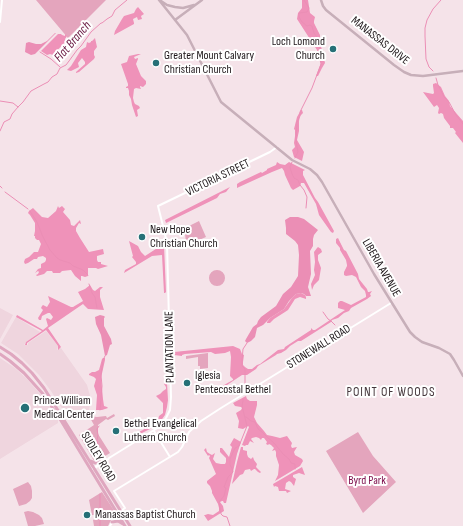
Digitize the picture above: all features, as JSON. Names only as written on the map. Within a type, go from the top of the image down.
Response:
[{"type":"main road","points":[[159,0],[166,5],[174,7],[183,8],[194,5]]},
{"type":"main road","name":"LIBERIA AVENUE","points":[[159,0],[190,40],[221,102],[293,160],[310,169],[320,178],[374,274],[412,335],[422,342],[450,354],[463,376]]},
{"type":"main road","points":[[175,20],[202,0]]},
{"type":"main road","name":"MANASSAS DRIVE","points":[[321,0],[324,8],[407,74],[423,76],[463,71]]},
{"type":"main road","name":"SUDLEY ROAD","points":[[0,347],[22,363],[40,382],[93,469]]},
{"type":"main road","name":"SUDLEY ROAD","points":[[0,354],[24,373],[44,394],[119,512],[130,526]]},
{"type":"main road","points":[[87,457],[94,463],[104,461]]},
{"type":"main road","name":"SUDLEY ROAD","points":[[119,512],[125,526]]},
{"type":"main road","points":[[111,524],[118,521],[125,526]]},
{"type":"street","points":[[0,22],[2,0]]},
{"type":"street","name":"VICTORIA STREET","points":[[158,206],[270,152],[277,147]]},
{"type":"street","name":"PLANTATION LANE","points":[[93,469],[154,431],[166,418],[170,410],[167,244],[158,206]]},
{"type":"street","name":"STONEWALL ROAD","points":[[119,512],[125,508],[114,491],[170,457],[180,449],[192,428],[206,417],[391,303]]},
{"type":"street","points":[[154,431],[170,457]]},
{"type":"street","name":"PLANTATION LANE","points":[[93,469],[107,461],[109,458]]},
{"type":"street","points":[[111,524],[119,512]]},
{"type":"shaded area","points":[[302,0],[308,0],[310,13],[315,17],[314,23],[320,35],[320,42],[325,63],[318,76],[316,76],[321,63],[317,50],[297,19],[298,13],[302,8]]},
{"type":"shaded area","points":[[138,7],[144,14],[141,16],[142,19],[138,20],[137,17],[133,19],[134,24],[114,35],[124,16],[134,13]]},
{"type":"shaded area","points":[[55,33],[35,54],[31,55],[25,52],[26,43],[41,44],[47,41]]},
{"type":"shaded area","points":[[58,34],[65,36],[65,34],[67,36],[65,39],[66,41],[53,55],[47,55],[41,51]]},
{"type":"shaded area","points":[[95,38],[97,47],[94,51],[94,59],[79,72],[76,73],[85,64],[82,58],[78,63],[79,67],[71,71],[67,70],[81,50],[86,47],[87,42],[91,42]]},
{"type":"shaded area","points":[[141,54],[134,57],[135,59],[138,58],[136,64],[141,76],[146,81],[146,84],[143,87],[140,86],[141,89],[134,89],[134,102],[140,108],[137,110],[138,116],[136,117],[128,88],[126,88],[128,84],[121,64],[127,62],[129,56]]},
{"type":"shaded area","points":[[436,83],[441,87],[449,101],[450,106],[463,121],[463,143],[453,128],[450,128],[443,114],[438,113],[439,108],[437,105],[434,107],[423,92],[433,94],[433,84]]},
{"type":"shaded area","points":[[301,110],[303,113],[300,116],[297,140],[304,152],[302,161],[294,157],[292,150],[295,147],[294,129],[297,117]]},
{"type":"shaded area","points":[[277,162],[285,165],[289,162],[305,170],[303,171],[303,175],[334,231],[333,233],[319,215],[316,204],[304,183],[301,183],[300,186],[293,190],[282,168],[237,188],[237,184],[240,182],[261,172],[262,173],[276,165]]},
{"type":"shaded area","points":[[230,187],[226,192],[220,194],[217,198],[166,223],[165,220]]},
{"type":"shaded area","points":[[58,206],[59,208],[62,206],[65,209],[63,212],[70,220],[71,225],[74,226],[80,220],[81,224],[79,223],[76,231],[89,252],[103,249],[104,254],[97,256],[97,260],[98,262],[101,262],[101,264],[108,266],[98,269],[88,268],[88,276],[81,276],[81,281],[71,270],[62,271],[60,273],[47,271],[44,274],[37,276],[36,275],[39,272],[38,271],[35,273],[41,268],[41,264],[46,260],[43,256],[25,264],[24,262],[25,259],[34,252],[38,252],[41,244],[34,236],[35,223],[28,213],[29,211],[33,208],[42,217],[48,218],[56,211]]},
{"type":"shaded area","points":[[290,217],[304,219],[318,230],[314,235],[313,246],[310,251],[311,274],[308,287],[311,296],[306,296],[301,293],[296,294],[284,309],[257,328],[255,337],[247,343],[245,341],[253,327],[257,324],[261,317],[276,306],[283,294],[291,287],[298,276],[298,245],[286,234],[285,220]]},
{"type":"shaded area","points":[[338,238],[358,274],[359,279],[368,292],[372,291],[370,294],[371,296],[367,299],[301,341],[298,341],[286,350],[258,366],[247,375],[242,375],[221,389],[224,385],[233,380],[230,376],[230,351],[215,354],[211,352],[185,354],[182,356],[174,355],[174,352],[233,346],[240,349],[244,355],[243,365],[248,369],[252,369],[278,350],[284,349],[311,330],[311,328],[315,330],[345,310],[338,308],[338,303],[340,301],[351,305],[366,297],[365,291],[361,287],[356,277],[352,275],[344,275],[347,265],[340,248],[336,243],[336,239]]},
{"type":"shaded area","points":[[129,241],[138,246],[145,256],[164,245],[165,293],[162,255],[152,256],[124,273],[125,270],[136,264],[132,257]]},
{"type":"shaded area","points":[[318,247],[322,252],[318,255],[321,268],[319,280],[314,285],[312,290],[311,284],[315,275],[314,252]]},
{"type":"shaded area","points":[[90,285],[95,291],[100,287],[103,287],[100,290],[100,297],[104,310],[88,309],[83,304],[48,328],[61,347],[58,350],[58,346],[46,330],[25,345],[26,342],[42,331],[16,317],[17,315],[43,330],[48,326],[46,319],[51,320],[53,317],[50,313],[48,313],[42,316],[41,320],[38,318],[43,310],[41,308],[42,306],[47,307],[50,302],[48,296],[73,307],[83,301],[78,292]]},
{"type":"shaded area","points":[[301,293],[305,295],[306,299],[300,297],[295,299],[288,310],[270,323],[267,323],[270,318],[284,309],[296,294]]},
{"type":"shaded area","points":[[0,308],[13,315],[0,339]]},
{"type":"shaded area","points":[[100,315],[105,317],[104,326],[112,344],[110,345],[107,355],[105,356],[101,335],[96,324],[95,317]]},
{"type":"shaded area","points":[[16,317],[40,332],[24,345],[28,345],[28,343],[46,331],[58,346],[57,350],[61,348],[87,385],[91,399],[89,410],[75,411],[66,415],[39,375],[18,354],[1,343]]},
{"type":"shaded area","name":"Prince William Medical Center","points":[[0,358],[15,368],[26,378],[41,395],[58,420],[58,423],[0,459]]},
{"type":"shaded area","points":[[103,358],[105,358],[105,360],[101,378],[103,399],[104,406],[108,408],[96,410],[97,395],[94,386],[96,379],[89,374],[99,370]]},
{"type":"shaded area","points":[[165,381],[167,381],[168,400],[165,415],[154,427],[140,434],[136,433],[158,420],[159,416],[163,413],[163,403],[156,396],[166,389],[164,384]]},
{"type":"shaded area","points":[[246,396],[250,401],[257,401],[254,417],[267,435],[280,438],[287,436],[292,443],[292,448],[297,447],[294,452],[295,455],[303,461],[300,466],[275,481],[278,475],[279,465],[275,450],[272,451],[274,448],[269,444],[266,444],[267,442],[264,438],[261,440],[256,437],[251,439],[254,443],[250,441],[248,445],[242,445],[249,427],[248,426],[243,429],[238,428],[239,421],[236,413],[242,408],[235,406],[233,403]]},
{"type":"shaded area","points":[[234,438],[241,442],[226,503],[223,501],[220,502],[224,511],[208,521],[204,515],[213,515],[219,511],[219,508],[210,486],[207,483],[207,481],[216,474],[209,458],[210,456],[208,456],[204,450],[206,448],[207,452],[212,455],[215,453],[213,459],[216,463],[225,464],[226,458],[220,452],[220,448],[222,448],[229,457],[232,447],[230,445]]},
{"type":"shaded area","points":[[241,447],[243,447],[243,450],[247,451],[248,457],[251,459],[253,457],[257,464],[256,467],[261,472],[258,472],[255,469],[251,471],[250,469],[245,470],[243,474],[240,475],[232,484],[237,462]]},
{"type":"shaded area","points":[[302,467],[305,475],[299,473],[293,475],[296,479],[294,486],[289,481],[286,483],[285,489],[291,491],[287,493],[286,491],[279,491],[278,487],[274,487],[273,484]]},
{"type":"green space","points":[[36,0],[106,0],[68,38]]},
{"type":"green space","points":[[199,221],[206,237],[187,244],[185,233],[186,229]]},
{"type":"green space","points":[[214,270],[220,270],[225,275],[223,284],[220,286],[214,286],[209,281],[209,275]]},
{"type":"green space","points":[[208,353],[208,368],[200,369],[200,366],[198,366],[198,357],[186,359],[186,356]]},
{"type":"green space","points":[[114,414],[115,416],[108,420],[106,419],[98,425],[98,434],[110,453],[97,461],[94,461],[79,435],[94,425],[89,416],[106,416],[107,418]]},
{"type":"green space","name":"Byrd Park","points":[[358,432],[373,456],[396,482],[363,513],[326,451]]},
{"type":"green space","points":[[28,482],[31,486],[32,498],[26,504],[19,506],[13,489]]},
{"type":"green space","points":[[102,492],[115,512],[108,526],[94,526],[93,520],[97,518],[96,515],[92,515],[89,500]]},
{"type":"green space","points":[[28,511],[39,515],[44,524],[28,526],[24,512]]},
{"type":"waterway","name":"Flat Branch","points":[[0,131],[4,122],[10,119],[12,114],[31,91],[48,82],[57,74],[60,68],[66,65],[91,32],[112,16],[115,10],[127,0]]},
{"type":"waterway","points":[[295,158],[298,152],[296,141],[297,122],[321,64],[319,53],[320,46],[312,26],[307,26],[299,17],[299,13],[307,12],[309,8],[304,0]]},
{"type":"waterway","points":[[433,71],[429,67],[426,59],[425,28],[427,20],[433,9],[441,0]]},
{"type":"waterway","points":[[40,52],[60,67]]},
{"type":"waterway","points":[[436,78],[444,97],[449,102],[463,124]]},
{"type":"waterway","points":[[0,101],[13,103],[18,107]]},
{"type":"waterway","points":[[292,162],[290,167],[292,174],[294,178],[298,180],[307,197],[306,208]]},
{"type":"waterway","points":[[5,192],[28,209]]},
{"type":"waterway","points":[[30,211],[37,222],[50,250],[57,258],[83,270],[88,275]]},
{"type":"waterway","points":[[89,284],[95,297],[97,308]]},
{"type":"waterway","points":[[323,312],[335,325]]},
{"type":"waterway","points":[[242,391],[245,383],[245,369],[242,366],[243,349],[247,343]]},
{"type":"waterway","points":[[100,410],[102,386],[101,375],[105,356]]},
{"type":"waterway","points":[[230,526],[227,517],[221,514],[219,502],[224,496],[226,488],[224,487],[228,477],[233,472],[230,465],[230,459],[235,448],[239,446],[247,426],[242,406],[243,399]]},
{"type":"waterway","points":[[246,417],[255,422],[258,429],[274,443],[291,463],[295,464],[295,469]]},
{"type":"waterway","points":[[98,459],[97,429],[99,426]]},
{"type":"waterway","points":[[100,494],[100,526]]},
{"type":"place","name":"Loch Lomond Church","points":[[333,49]]},
{"type":"place","name":"Greater Mount Calvary Christian Church","points":[[156,63]]},
{"type":"place","name":"New Hope Christian Church","points":[[142,237]]},
{"type":"place","name":"Iglesia Pentecostal Bethel","points":[[187,383]]},
{"type":"place","name":"Prince William Medical Center","points":[[25,408]]},
{"type":"place","name":"Bethel Evangelical Luthern Church","points":[[116,431]]},
{"type":"place","name":"Manassas Baptist Church","points":[[87,515]]},
{"type":"district","name":"POINT OF WOODS","points":[[391,393]]}]
